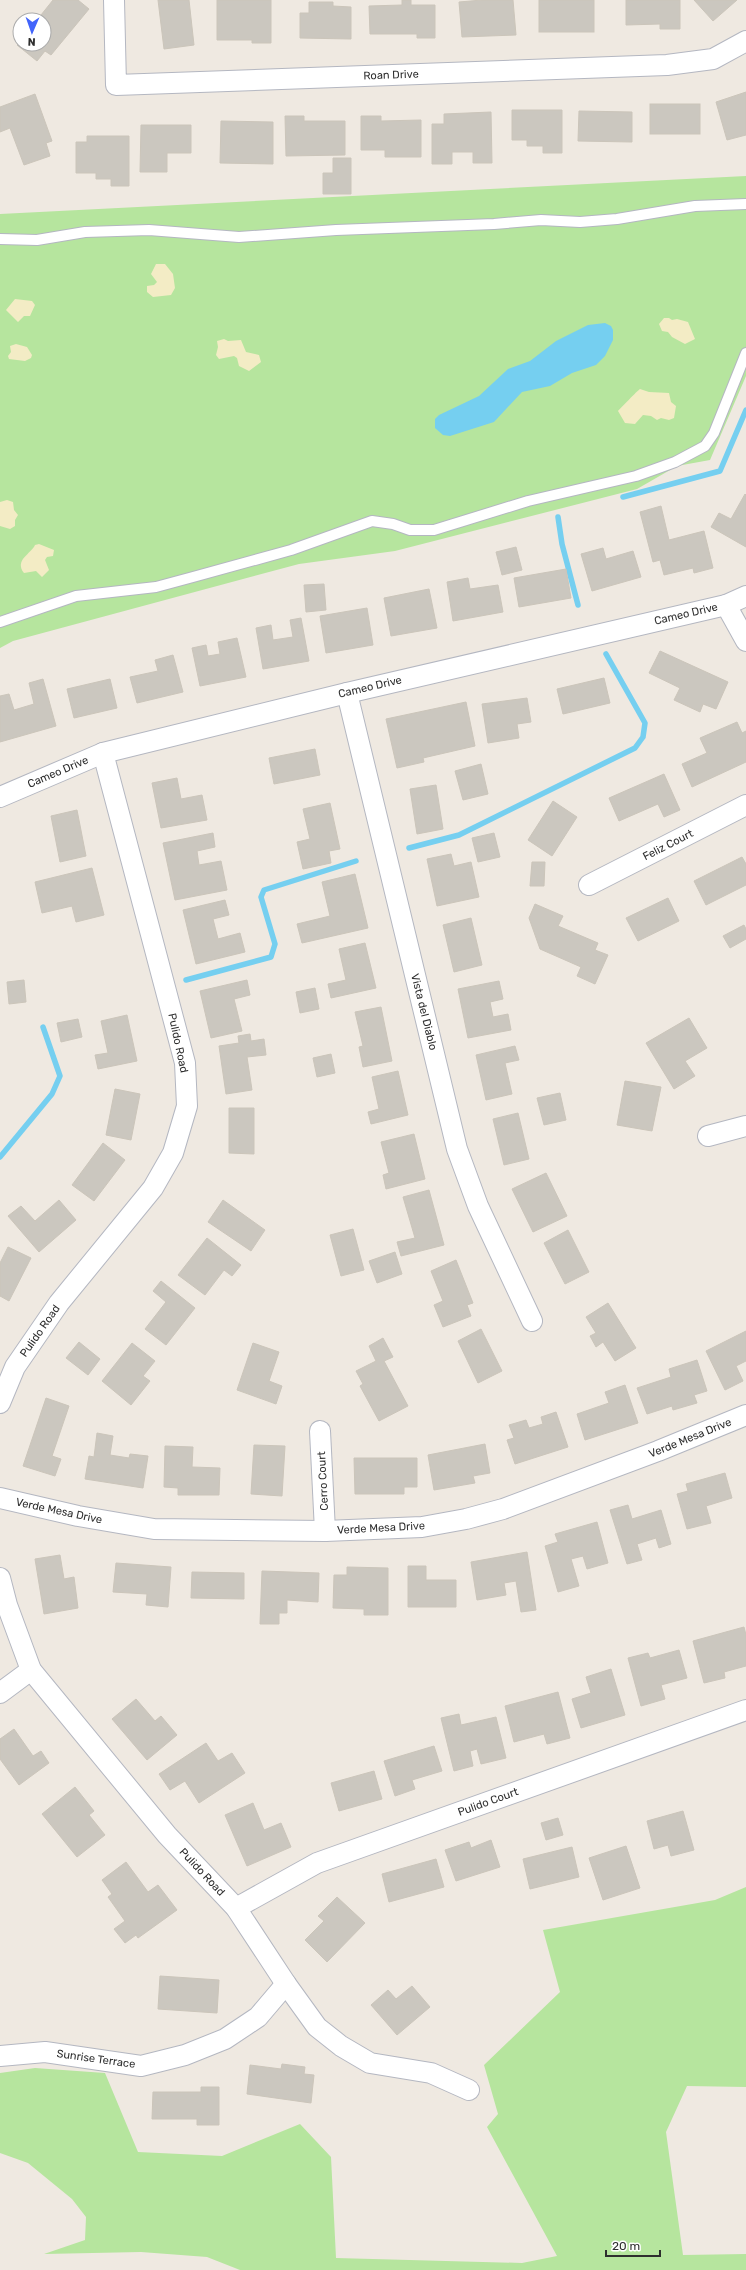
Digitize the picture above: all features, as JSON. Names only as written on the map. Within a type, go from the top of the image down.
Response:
[{"type":"street","name":"Roan Drive","points":[[114,0],[116,85],[668,65],[713,59],[746,41]]},
{"type":"street","name":"Cameo Drive","points":[[0,797],[103,753],[347,693],[726,605],[746,596]]},
{"type":"street","points":[[726,605],[746,641]]},
{"type":"street","name":"Vista del Diablo","points":[[347,693],[457,1149],[478,1206],[532,1321]]},
{"type":"street","name":"Pulido Road","points":[[0,1403],[14,1367],[59,1303],[153,1188],[173,1153],[187,1106],[185,1063],[103,753]]},
{"type":"street","name":"Feliz Court","points":[[589,885],[746,805]]},
{"type":"street","points":[[708,1136],[746,1126]]},
{"type":"street","name":"Verde Mesa Drive","points":[[0,1498],[78,1516],[154,1529],[325,1531],[422,1528],[466,1519],[503,1509],[658,1451],[746,1415]]},
{"type":"street","name":"Cerro Court","points":[[320,1431],[325,1531]]},
{"type":"street","name":"Pulido Road","points":[[0,1578],[7,1605],[31,1670],[167,1834],[236,1908],[286,1984],[317,2027],[341,2046],[370,2063],[431,2073],[469,2090]]},
{"type":"street","points":[[0,1693],[31,1670]]},
{"type":"street","name":"Pulido Court","points":[[236,1908],[317,1863],[746,1710]]},
{"type":"street","name":"Sunrise Terrace","points":[[0,2056],[45,2052],[141,2066],[185,2055],[225,2039],[258,2017],[286,1984]]},
{"type":"lane","points":[[0,240],[36,240],[85,232],[141,230],[239,237],[336,230],[494,224],[541,220],[580,222],[617,219],[695,206],[746,204]]},
{"type":"lane","points":[[0,622],[76,596],[156,587],[193,577],[290,550],[372,521],[393,524],[410,530],[434,530],[528,501],[636,476],[675,462],[705,446],[714,433],[746,353]]},
{"type":"green space","points":[[746,176],[746,376],[710,460],[677,466],[637,489],[395,551],[299,564],[13,641],[0,648],[0,214]]},
{"type":"green space","points":[[746,1887],[746,2087],[687,2086],[666,2132],[683,2255],[746,2254],[746,2270],[240,2270],[207,2257],[141,2252],[44,2254],[85,2240],[86,2217],[72,2199],[28,2163],[0,2153],[0,2073],[35,2068],[105,2073],[138,2152],[222,2156],[300,2124],[331,2157],[336,2258],[522,2263],[557,2256],[487,2127],[498,2114],[484,2065],[560,1992],[543,1930],[715,1900]]},
{"type":"sand","points":[[156,264],[165,264],[173,274],[175,288],[171,295],[153,297],[147,292],[147,286],[154,285],[157,282],[151,274]]},
{"type":"sand","points":[[15,299],[32,301],[35,305],[30,316],[24,316],[18,322],[6,310]]},
{"type":"sand","points":[[664,318],[688,322],[695,339],[685,344],[672,337],[668,332],[662,331],[659,324]]},
{"type":"sand","points":[[224,339],[228,341],[241,340],[246,352],[259,355],[261,362],[249,371],[239,366],[237,358],[234,356],[219,359],[216,355],[218,347],[217,341]]},
{"type":"sand","points":[[16,344],[27,347],[32,355],[31,358],[25,361],[9,359],[8,356],[11,352],[10,346]]},
{"type":"sand","points":[[640,389],[649,392],[669,393],[671,402],[676,406],[674,418],[669,420],[661,418],[657,420],[651,416],[643,415],[635,424],[625,423],[618,411]]},
{"type":"sand","points":[[7,500],[13,502],[14,510],[18,515],[15,520],[15,526],[10,529],[0,526],[0,502]]},
{"type":"sand","points":[[39,544],[54,550],[53,556],[47,557],[45,560],[49,570],[42,577],[36,571],[24,573],[21,568],[24,558],[35,545]]},
{"type":"water","points":[[605,323],[611,326],[613,330],[613,340],[605,356],[596,365],[572,373],[550,386],[522,392],[494,422],[450,436],[443,435],[435,428],[435,419],[439,415],[479,396],[508,369],[530,361],[556,341],[588,325]]},
{"type":"building","points":[[53,0],[78,0],[89,9],[51,55],[46,52],[52,52],[52,12],[43,12]]},
{"type":"building","points":[[158,0],[189,0],[194,45],[164,49]]},
{"type":"building","points":[[217,0],[271,0],[271,43],[252,43],[252,40],[217,40]]},
{"type":"building","points":[[402,0],[411,0],[411,5],[435,5],[435,38],[417,38],[417,34],[370,34],[369,6],[402,5]]},
{"type":"building","points":[[513,0],[516,35],[462,37],[459,2]]},
{"type":"building","points":[[539,0],[594,0],[594,32],[539,32]]},
{"type":"building","points":[[626,0],[680,0],[680,29],[660,29],[660,24],[626,25]]},
{"type":"building","points":[[694,0],[737,0],[713,21]]},
{"type":"building","points":[[309,2],[333,2],[333,6],[351,7],[351,39],[300,38],[300,13],[309,13]]},
{"type":"building","points":[[26,52],[44,52],[37,61]]},
{"type":"building","points":[[746,92],[746,135],[727,140],[716,102]]},
{"type":"building","points":[[35,94],[52,141],[46,143],[50,156],[24,165],[10,128],[0,132],[0,107]]},
{"type":"building","points":[[650,104],[700,104],[700,134],[650,134]]},
{"type":"building","points":[[512,110],[562,110],[562,153],[543,153],[543,146],[527,146],[527,140],[512,140]]},
{"type":"building","points":[[579,111],[632,112],[632,142],[578,141]]},
{"type":"building","points":[[491,112],[492,163],[473,163],[473,152],[452,152],[452,164],[432,164],[432,124],[444,124],[444,114]]},
{"type":"building","points":[[285,116],[304,116],[304,121],[345,121],[345,155],[286,156]]},
{"type":"building","points":[[361,116],[381,116],[381,121],[421,120],[421,157],[385,157],[385,150],[361,150]]},
{"type":"building","points":[[221,121],[273,122],[273,164],[220,163]]},
{"type":"building","points":[[141,125],[191,125],[191,153],[167,153],[167,172],[140,172]]},
{"type":"building","points":[[87,136],[129,136],[129,186],[111,186],[111,179],[96,179],[96,173],[76,173],[76,142],[87,142]]},
{"type":"building","points":[[333,158],[351,158],[351,194],[323,194],[323,173],[333,173]]},
{"type":"building","points":[[745,494],[746,547],[711,527],[719,513],[731,519]]},
{"type":"building","points":[[661,506],[669,540],[704,531],[713,568],[694,573],[693,568],[664,575],[660,560],[653,562],[640,512]]},
{"type":"building","points":[[516,547],[522,570],[502,575],[496,552]]},
{"type":"building","points":[[603,548],[606,559],[633,551],[641,577],[592,591],[581,554]]},
{"type":"building","points":[[566,569],[571,598],[519,607],[514,578]]},
{"type":"building","points":[[468,578],[470,589],[498,585],[503,612],[453,621],[447,582]]},
{"type":"building","points":[[324,584],[326,610],[306,612],[304,585]]},
{"type":"building","points":[[429,589],[437,628],[391,636],[384,598]]},
{"type":"building","points":[[367,608],[373,645],[326,653],[320,616]]},
{"type":"building","points":[[301,618],[309,661],[263,669],[256,628],[271,625],[273,640],[293,637],[290,620]]},
{"type":"building","points":[[237,638],[246,677],[200,686],[192,648],[206,645],[208,656],[220,654],[218,642]]},
{"type":"building","points":[[660,651],[728,682],[716,709],[703,704],[700,712],[674,700],[680,688],[649,673]]},
{"type":"building","points":[[173,655],[183,692],[137,703],[130,677],[158,671],[155,660]]},
{"type":"building","points":[[604,678],[610,703],[563,714],[557,689]]},
{"type":"building","points":[[43,679],[56,726],[0,742],[0,696],[9,694],[14,710],[34,704],[29,683]]},
{"type":"building","points":[[110,679],[117,708],[74,718],[67,689]]},
{"type":"building","points":[[527,698],[531,722],[517,724],[519,738],[488,743],[482,704]]},
{"type":"building","points":[[466,702],[475,746],[423,758],[424,762],[397,768],[386,719]]},
{"type":"building","points":[[737,722],[742,733],[746,731],[746,762],[692,787],[682,764],[707,753],[700,738]]},
{"type":"building","points":[[315,749],[320,775],[274,784],[269,758]]},
{"type":"building","points":[[481,764],[488,794],[463,800],[455,771]]},
{"type":"building","points":[[664,774],[680,810],[664,817],[658,804],[619,821],[609,798]]},
{"type":"building","points":[[177,778],[181,799],[202,795],[207,820],[161,828],[152,783]]},
{"type":"building","points":[[436,785],[443,829],[417,834],[410,789]]},
{"type":"building","points":[[553,801],[577,817],[552,856],[528,840]]},
{"type":"building","points":[[330,803],[340,849],[329,851],[331,863],[303,869],[297,842],[310,839],[303,809]]},
{"type":"building","points":[[77,810],[86,856],[60,862],[51,816]]},
{"type":"building","points":[[213,833],[215,847],[197,851],[199,865],[221,861],[227,890],[175,900],[163,843]]},
{"type":"building","points":[[494,833],[500,857],[478,862],[472,838]]},
{"type":"building","points":[[451,854],[454,866],[471,862],[479,897],[437,906],[427,859]]},
{"type":"building","points":[[742,857],[746,864],[746,885],[706,905],[694,881]]},
{"type":"building","points":[[532,862],[545,862],[544,886],[530,886]]},
{"type":"building","points":[[92,868],[104,915],[76,922],[72,906],[42,913],[35,882]]},
{"type":"building","points":[[355,874],[368,928],[302,943],[297,924],[330,916],[322,882]]},
{"type":"building","points":[[668,898],[679,921],[638,941],[626,918]]},
{"type":"building","points":[[225,900],[229,915],[213,919],[218,939],[240,933],[245,952],[196,964],[183,910]]},
{"type":"building","points":[[535,904],[563,916],[558,926],[598,943],[595,950],[608,955],[595,984],[577,976],[581,967],[540,949],[529,918]]},
{"type":"building","points":[[471,918],[482,965],[454,972],[443,925]]},
{"type":"building","points":[[744,925],[746,929],[746,939],[730,948],[723,936]]},
{"type":"building","points":[[365,943],[376,988],[331,998],[328,984],[346,980],[339,949]]},
{"type":"building","points":[[24,980],[26,1002],[9,1004],[7,982]]},
{"type":"building","points":[[247,980],[250,995],[234,999],[242,1031],[211,1038],[200,991]]},
{"type":"building","points":[[499,981],[503,999],[490,1002],[493,1017],[508,1014],[511,1030],[468,1038],[458,989]]},
{"type":"building","points":[[315,988],[319,1009],[300,1013],[296,992]]},
{"type":"building","points":[[381,1007],[392,1061],[363,1067],[359,1047],[363,1046],[355,1012]]},
{"type":"building","points":[[127,1015],[137,1061],[98,1069],[95,1055],[108,1053],[101,1021]]},
{"type":"building","points":[[689,1018],[707,1048],[685,1061],[695,1076],[674,1089],[646,1043]]},
{"type":"building","points":[[78,1019],[82,1037],[61,1042],[57,1023]]},
{"type":"building","points":[[250,1034],[251,1041],[264,1039],[266,1055],[247,1057],[252,1090],[226,1094],[219,1046],[239,1043],[238,1036]]},
{"type":"building","points":[[515,1046],[519,1060],[505,1063],[512,1094],[486,1100],[476,1055]]},
{"type":"building","points":[[331,1054],[335,1073],[317,1077],[313,1058]]},
{"type":"building","points":[[398,1071],[408,1115],[371,1124],[368,1112],[379,1109],[372,1077]]},
{"type":"building","points":[[625,1081],[661,1087],[652,1131],[617,1125]]},
{"type":"building","points":[[115,1089],[140,1094],[131,1140],[106,1135]]},
{"type":"building","points":[[560,1093],[566,1120],[544,1125],[537,1098]]},
{"type":"building","points":[[229,1108],[254,1108],[254,1154],[229,1153]]},
{"type":"building","points":[[518,1113],[529,1159],[504,1165],[493,1119]]},
{"type":"building","points":[[414,1134],[425,1179],[386,1189],[383,1175],[389,1173],[381,1142]]},
{"type":"building","points":[[103,1143],[125,1160],[94,1201],[72,1185]]},
{"type":"building","points":[[546,1173],[567,1216],[533,1232],[512,1189]]},
{"type":"building","points":[[429,1190],[444,1245],[401,1256],[397,1242],[415,1238],[403,1197]]},
{"type":"building","points":[[59,1200],[76,1220],[39,1252],[8,1216],[21,1206],[35,1221]]},
{"type":"building","points":[[223,1200],[265,1230],[251,1251],[208,1222]]},
{"type":"building","points":[[353,1229],[364,1270],[341,1276],[330,1235]]},
{"type":"building","points":[[568,1230],[589,1272],[565,1284],[544,1243]]},
{"type":"building","points":[[207,1238],[241,1265],[232,1276],[224,1270],[205,1295],[178,1275]]},
{"type":"building","points":[[8,1247],[31,1258],[9,1301],[0,1296],[0,1263]]},
{"type":"building","points":[[395,1252],[402,1274],[377,1283],[369,1261]]},
{"type":"building","points":[[456,1260],[473,1303],[467,1305],[471,1316],[443,1327],[434,1305],[443,1301],[431,1271]]},
{"type":"building","points":[[161,1281],[195,1308],[166,1345],[145,1329],[166,1302],[153,1291]]},
{"type":"building","points":[[608,1303],[636,1348],[615,1361],[603,1342],[596,1347],[590,1336],[596,1333],[586,1317]]},
{"type":"building","points":[[481,1329],[502,1371],[478,1383],[458,1341]]},
{"type":"building","points":[[746,1331],[746,1361],[736,1366],[743,1381],[725,1390],[706,1351]]},
{"type":"building","points":[[383,1338],[393,1357],[384,1361],[408,1406],[379,1421],[360,1386],[363,1384],[356,1371],[376,1361],[369,1346]]},
{"type":"building","points":[[79,1342],[100,1359],[88,1375],[66,1358]]},
{"type":"building","points":[[132,1343],[155,1361],[143,1376],[150,1381],[131,1405],[102,1381]]},
{"type":"building","points":[[253,1343],[279,1352],[269,1381],[282,1386],[276,1404],[237,1390]]},
{"type":"building","points":[[697,1360],[707,1391],[694,1395],[697,1403],[673,1410],[672,1406],[647,1414],[637,1388],[671,1377],[669,1369]]},
{"type":"building","points":[[625,1385],[638,1423],[585,1440],[577,1414],[609,1403],[605,1392]]},
{"type":"building","points":[[46,1398],[69,1406],[52,1456],[61,1459],[55,1476],[23,1466]]},
{"type":"building","points":[[556,1412],[568,1447],[515,1464],[507,1440],[514,1438],[509,1425],[526,1420],[529,1428],[543,1424],[541,1417]]},
{"type":"building","points":[[97,1433],[113,1436],[110,1455],[129,1458],[130,1454],[148,1456],[143,1488],[85,1479],[89,1456],[94,1457]]},
{"type":"building","points":[[485,1444],[490,1473],[473,1476],[475,1483],[434,1490],[428,1455]]},
{"type":"building","points":[[254,1445],[285,1446],[282,1496],[251,1494]]},
{"type":"building","points":[[165,1446],[193,1447],[192,1467],[220,1468],[219,1495],[178,1495],[178,1488],[164,1487]]},
{"type":"building","points":[[354,1458],[417,1458],[417,1487],[404,1487],[404,1494],[355,1494]]},
{"type":"building","points":[[725,1473],[732,1498],[706,1506],[711,1523],[687,1529],[677,1494],[688,1491],[686,1484]]},
{"type":"building","points":[[628,1505],[632,1519],[661,1510],[671,1544],[659,1548],[656,1538],[637,1544],[642,1560],[627,1564],[610,1510]]},
{"type":"building","points":[[597,1522],[608,1563],[587,1569],[583,1556],[571,1559],[579,1586],[558,1592],[545,1546],[558,1542],[555,1534]]},
{"type":"building","points":[[527,1552],[536,1610],[521,1612],[516,1581],[504,1583],[506,1595],[477,1600],[471,1562]]},
{"type":"building","points":[[60,1555],[64,1579],[74,1577],[78,1608],[44,1614],[35,1559]]},
{"type":"building","points":[[116,1563],[171,1567],[168,1607],[146,1605],[147,1594],[113,1592]]},
{"type":"building","points":[[408,1566],[426,1566],[426,1580],[456,1580],[456,1607],[408,1607]]},
{"type":"building","points":[[347,1567],[388,1568],[388,1615],[364,1615],[364,1609],[333,1608],[334,1575],[347,1575]]},
{"type":"building","points":[[262,1571],[319,1573],[318,1602],[287,1600],[287,1613],[279,1613],[279,1624],[260,1624]]},
{"type":"building","points":[[192,1572],[244,1573],[244,1599],[191,1598]]},
{"type":"building","points":[[744,1627],[746,1635],[746,1666],[724,1672],[725,1678],[704,1683],[693,1641]]},
{"type":"building","points":[[679,1650],[687,1678],[661,1685],[665,1699],[641,1706],[628,1658],[648,1653],[650,1658]]},
{"type":"building","points":[[611,1669],[625,1715],[581,1728],[572,1699],[591,1693],[586,1677]]},
{"type":"building","points":[[558,1692],[570,1738],[547,1744],[544,1734],[514,1742],[505,1706]]},
{"type":"building","points":[[136,1699],[155,1721],[161,1716],[177,1735],[147,1760],[112,1719]]},
{"type":"building","points":[[459,1714],[461,1725],[496,1717],[506,1758],[481,1764],[477,1749],[470,1751],[473,1766],[454,1771],[441,1718]]},
{"type":"building","points":[[14,1729],[33,1756],[41,1751],[49,1763],[19,1785],[0,1759],[0,1739]]},
{"type":"building","points":[[206,1743],[218,1761],[232,1753],[245,1773],[199,1803],[185,1781],[170,1790],[159,1774]]},
{"type":"building","points":[[434,1746],[442,1771],[412,1780],[415,1789],[395,1796],[384,1761]]},
{"type":"building","points":[[374,1771],[382,1799],[339,1811],[331,1783]]},
{"type":"building","points":[[75,1787],[94,1811],[89,1815],[105,1835],[77,1857],[42,1814]]},
{"type":"building","points":[[253,1803],[264,1830],[281,1823],[291,1847],[247,1866],[225,1815]]},
{"type":"building","points":[[683,1811],[694,1850],[671,1856],[668,1845],[654,1849],[647,1821]]},
{"type":"building","points":[[558,1818],[563,1835],[546,1840],[541,1823]]},
{"type":"building","points":[[491,1840],[500,1867],[456,1881],[445,1850],[469,1842],[471,1848]]},
{"type":"building","points":[[626,1846],[640,1888],[603,1900],[589,1858]]},
{"type":"building","points":[[572,1847],[579,1877],[530,1889],[523,1859]]},
{"type":"building","points":[[436,1859],[444,1887],[389,1902],[382,1874]]},
{"type":"building","points":[[126,1862],[148,1892],[158,1885],[177,1910],[138,1938],[136,1935],[125,1943],[114,1929],[125,1921],[108,1897],[112,1894],[102,1880]]},
{"type":"building","points":[[337,1897],[365,1923],[327,1962],[305,1940],[324,1921],[318,1916]]},
{"type":"building","points":[[160,1976],[219,1980],[217,2013],[158,2009]]},
{"type":"building","points":[[412,1986],[430,2007],[397,2035],[371,2005],[388,1990],[396,1999]]},
{"type":"building","points":[[282,2064],[305,2067],[304,2074],[314,2075],[311,2103],[247,2094],[250,2065],[281,2069]]},
{"type":"building","points":[[201,2087],[219,2087],[219,2125],[197,2125],[197,2119],[152,2119],[153,2092],[201,2092]]},
{"type":"waterway","points":[[623,497],[720,471],[746,410]]},
{"type":"waterway","points":[[558,517],[562,544],[578,605]]},
{"type":"waterway","points":[[409,848],[459,835],[635,748],[643,737],[645,723],[606,654]]},
{"type":"waterway","points":[[186,980],[271,957],[275,944],[261,897],[264,890],[356,861]]},
{"type":"waterway","points":[[0,1157],[52,1094],[60,1076],[43,1027]]}]
